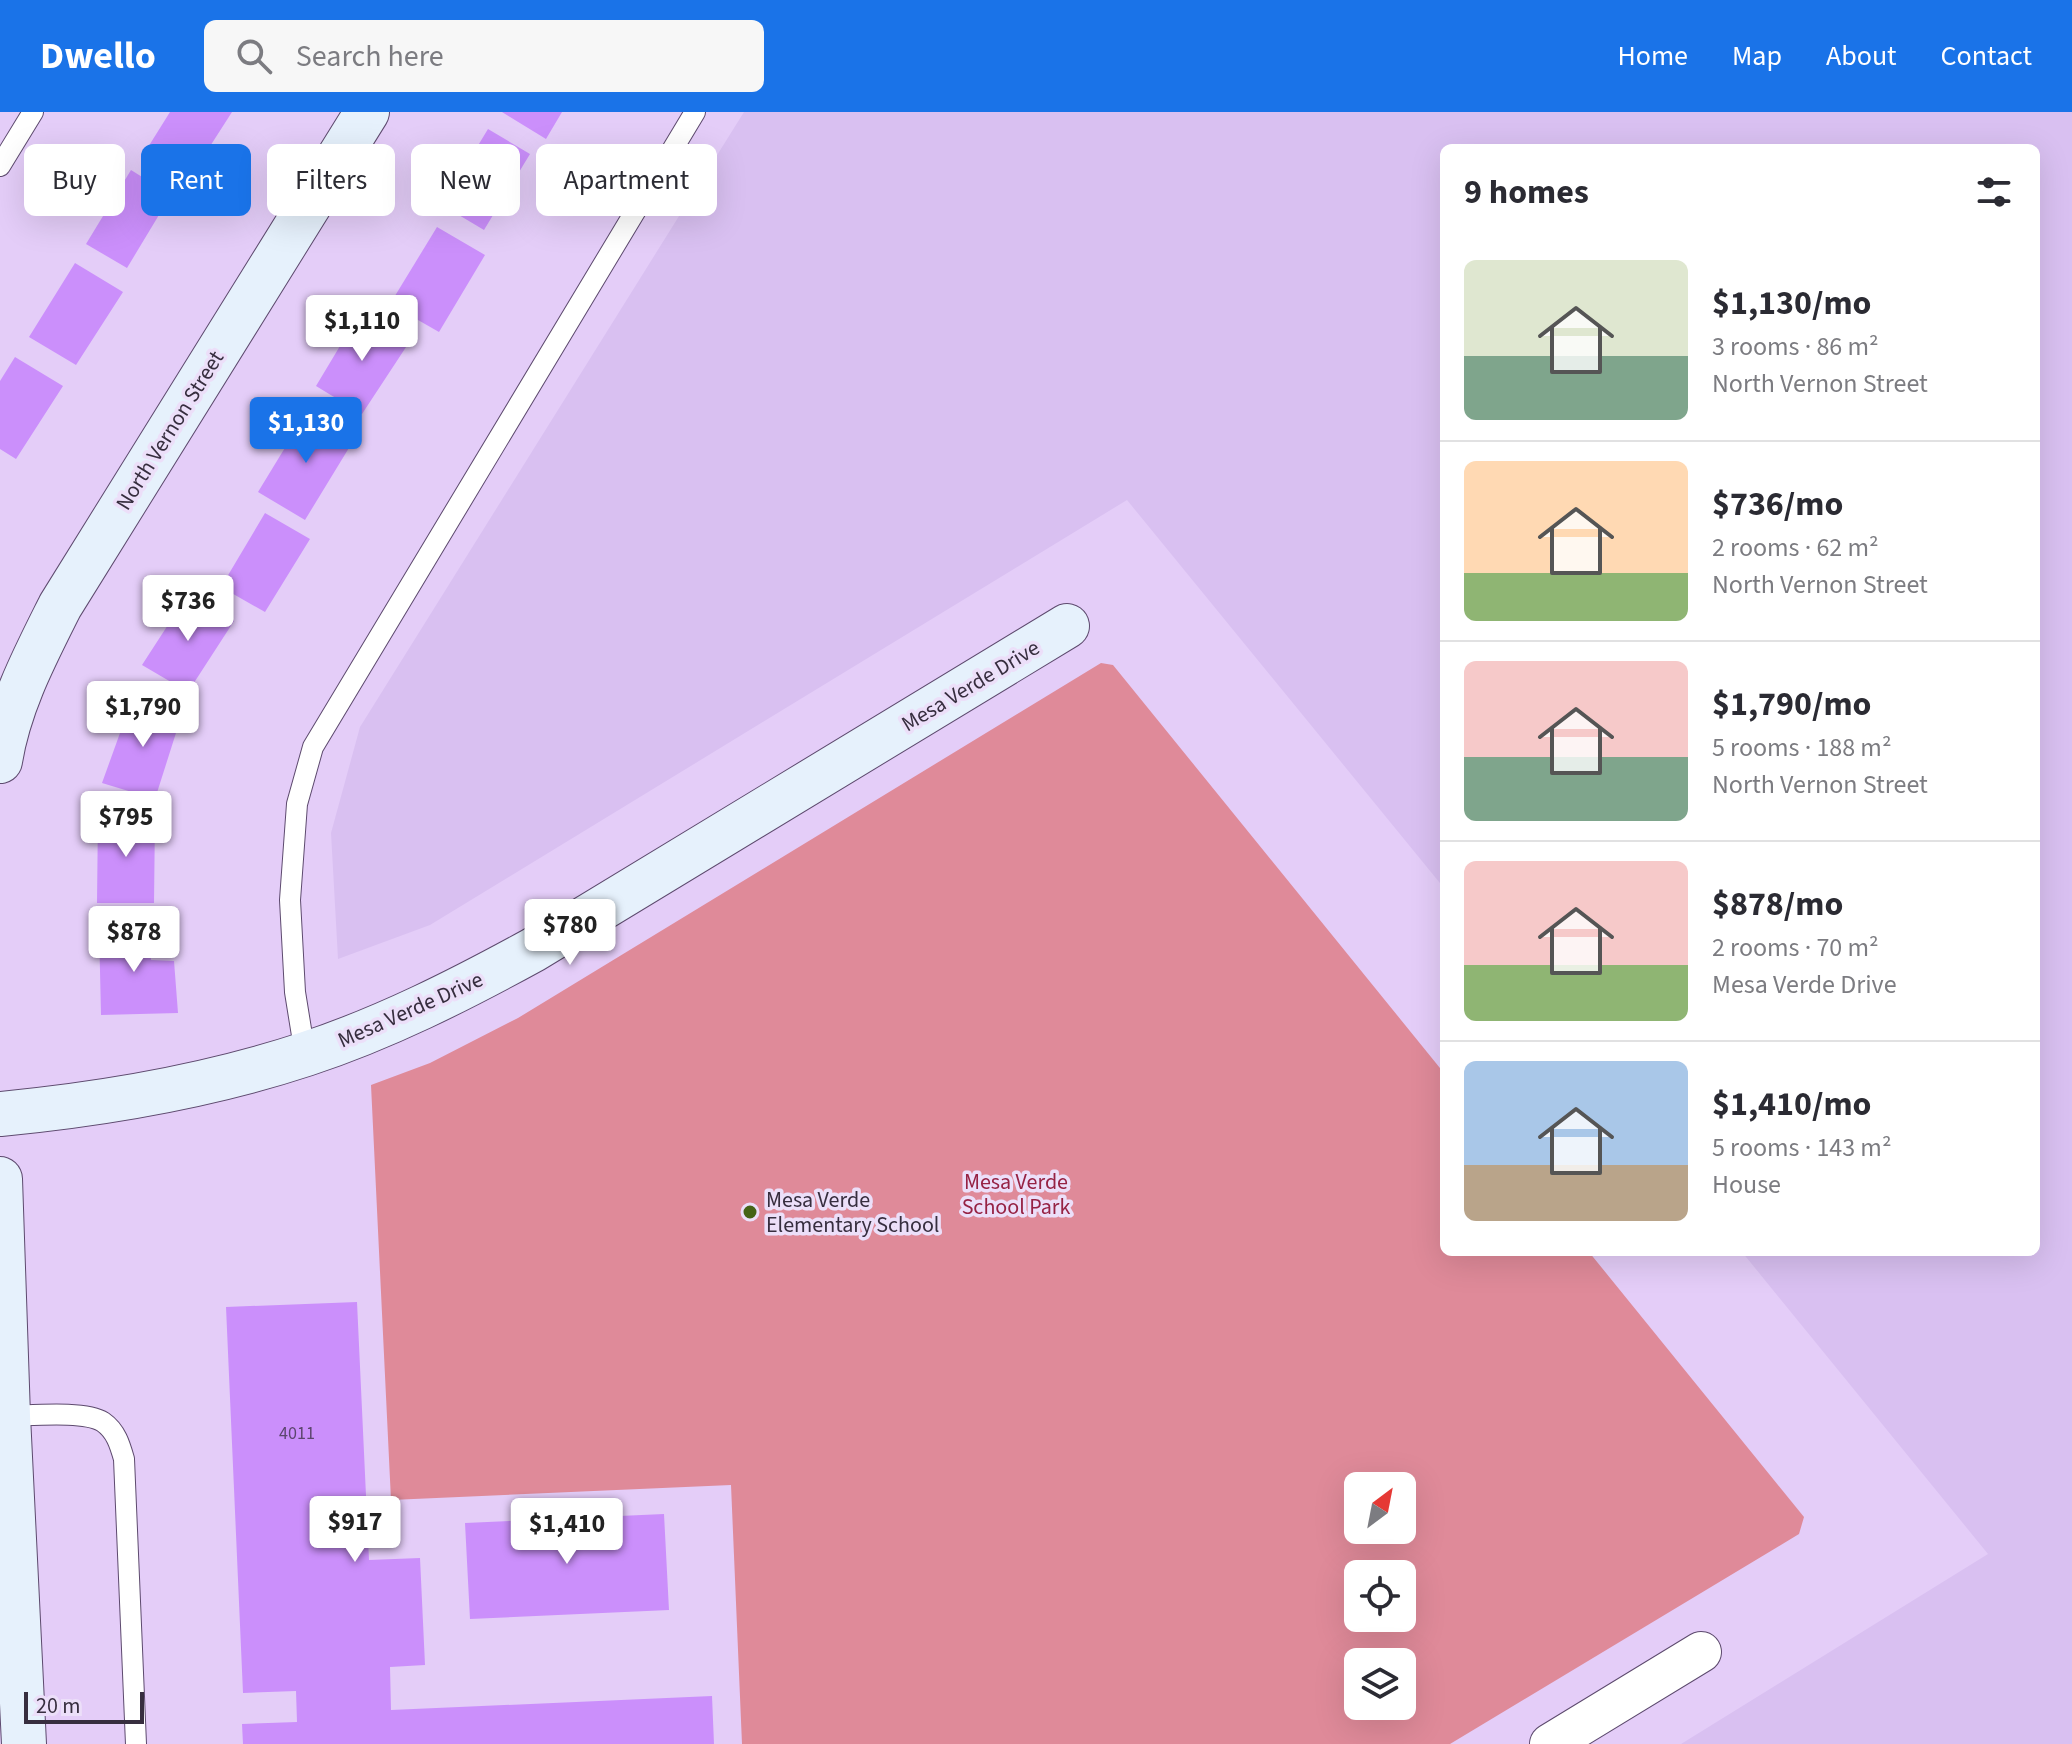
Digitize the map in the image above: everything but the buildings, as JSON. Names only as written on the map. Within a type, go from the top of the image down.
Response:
[{"type":"street","name":"North Vernon Street","points":[[0,761],[4,737],[26,673],[60,606],[367,112]]},
{"type":"street","name":"Mesa Verde Drive","points":[[0,1114],[123,1099],[210,1081],[305,1054],[413,1012],[533,950],[1067,626]]},
{"type":"street","points":[[0,1179],[4,1416],[16,1731]]},
{"type":"street","points":[[1550,1744],[1701,1652]]},
{"type":"lane","points":[[0,166],[33,112]]},
{"type":"lane","points":[[305,1054],[295,992],[290,900],[297,804],[313,747],[695,112]]},
{"type":"lane","points":[[4,1416],[84,1415],[103,1422],[118,1438],[124,1459],[136,1744]]},
{"type":"shaded area","points":[[744,112],[2072,112],[2072,1744],[1681,1744],[1988,1554],[1745,1256],[2040,1256],[2040,144],[1440,144],[1440,883],[1127,500],[430,925],[338,959],[331,833],[360,727],[679,216],[717,216],[717,155]]},
{"type":"green space","name":"Mesa Verde School Park","points":[[1101,663],[1113,665],[1440,1068],[1440,1256],[1592,1256],[1804,1517],[1799,1534],[1450,1744],[742,1744],[731,1485],[391,1500],[371,1085],[430,1063],[518,1018]]},
{"type":"place","name":"Mesa Verde Elementary School","points":[[750,1212]]}]
